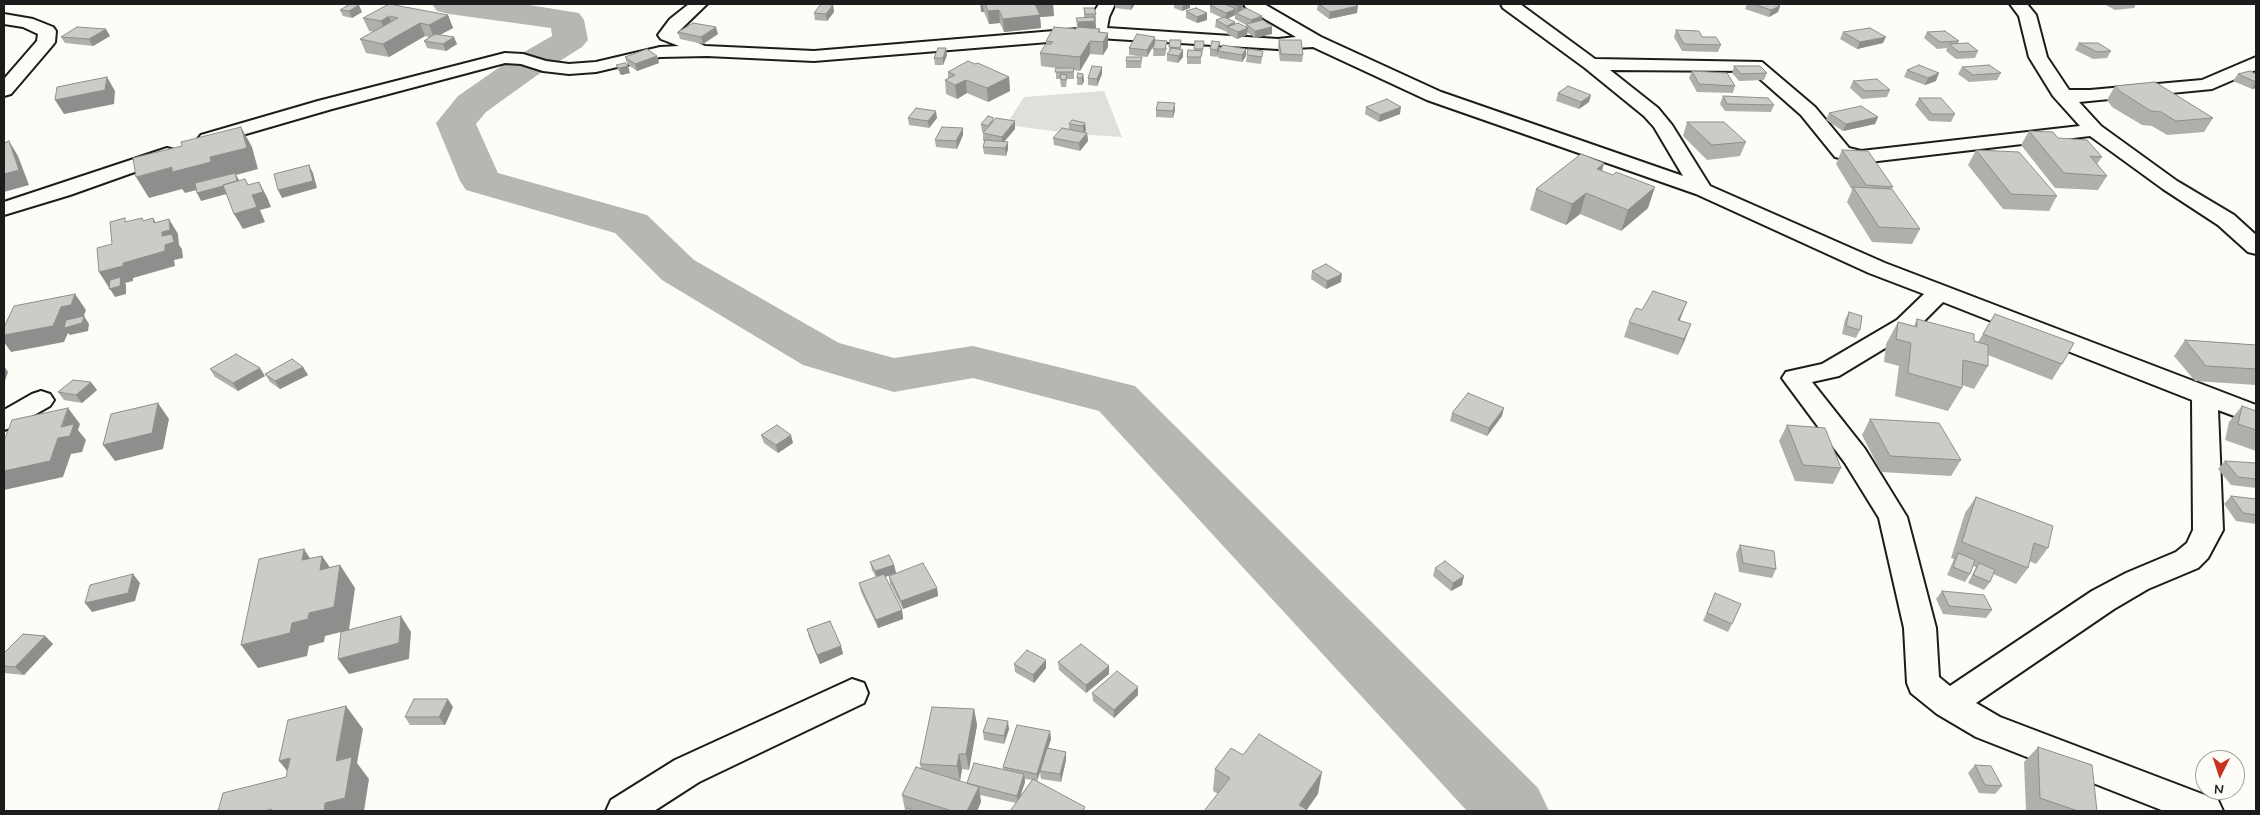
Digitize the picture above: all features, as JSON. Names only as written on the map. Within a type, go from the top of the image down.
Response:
[{"type":"street","points":[[699,4],[676,23],[666,35],[707,51]]},
{"type":"street","points":[[1098,32],[1100,17],[1107,4]]},
{"type":"street","points":[[1252,4],[1315,41],[1434,96],[1703,190],[1877,268],[2205,397],[2256,415]]},
{"type":"street","points":[[1509,4],[1591,64],[1651,112],[1662,125],[1686,166],[1703,190]]},
{"type":"street","points":[[2018,4],[2027,15],[2038,57],[2063,96],[2094,130],[2170,184],[2226,220],[2256,247]]},
{"type":"street","points":[[4,19],[28,24],[47,31],[46,42],[4,90]]},
{"type":"street","points":[[4,209],[63,191],[220,135],[403,84],[506,58],[523,59],[542,66],[569,69],[596,67],[660,52],[707,51],[814,56],[1098,32],[1278,44],[1315,41]]},
{"type":"street","points":[[2063,96],[2097,96],[2205,85],[2243,70],[2256,62]]},
{"type":"street","points":[[1591,64],[1756,66],[1808,111],[1842,153],[1861,157],[2094,130]]},
{"type":"street","points":[[1940,292],[1906,325],[1830,370],[1794,378],[1855,456],[1893,517],[1920,628],[1923,683],[1949,704],[1988,727],[2205,811]]},
{"type":"street","points":[[1949,704],[2103,600],[2138,581],[2186,560],[2198,550],[2208,530],[2205,397]]},
{"type":"street","points":[[4,421],[41,400]]},
{"type":"street","points":[[624,811],[687,770],[852,693]]},
{"type":"shaded area","points":[[1104,91],[1122,137],[1076,134],[1006,125],[1024,97]]},
{"type":"building","points":[[350,4],[359,5],[349,11],[340,10]]},
{"type":"building","points":[[389,4],[448,15],[429,25],[420,23],[383,44],[360,39],[398,18],[389,16],[381,21],[363,18]]},
{"type":"building","points":[[821,4],[833,5],[826,14],[814,13]]},
{"type":"building","points":[[985,4],[1035,4],[1040,15],[1003,19],[999,10],[988,11]]},
{"type":"building","points":[[1225,4],[1236,9],[1226,13],[1210,5]]},
{"type":"building","points":[[1319,4],[1354,4],[1358,6],[1330,12]]},
{"type":"building","points":[[1753,4],[1775,4],[1780,6],[1771,10]]},
{"type":"building","points":[[1084,8],[1094,8],[1096,14],[1085,14]]},
{"type":"building","points":[[1196,8],[1207,13],[1197,17],[1186,11]]},
{"type":"building","points":[[1246,8],[1262,16],[1251,20],[1236,13]]},
{"type":"building","points":[[1094,17],[1095,21],[1078,22],[1076,18]]},
{"type":"building","points":[[1224,17],[1235,22],[1227,26],[1216,20]]},
{"type":"building","points":[[1263,20],[1272,27],[1255,31],[1246,24]]},
{"type":"building","points":[[693,23],[716,27],[701,37],[678,32]]},
{"type":"building","points":[[1238,23],[1248,28],[1238,32],[1227,27]]},
{"type":"building","points":[[77,27],[106,29],[89,39],[61,37]]},
{"type":"building","points":[[1054,27],[1100,29],[1098,32],[1108,33],[1103,42],[1090,41],[1080,57],[1040,53],[1046,44],[1053,42],[1046,41]]},
{"type":"building","points":[[1870,28],[1886,37],[1860,42],[1843,32]]},
{"type":"building","points":[[1676,30],[1699,31],[1702,37],[1716,37],[1721,45],[1684,44]]},
{"type":"building","points":[[1945,31],[1959,41],[1940,42],[1927,32]]},
{"type":"building","points":[[435,34],[454,37],[443,44],[424,41]]},
{"type":"building","points":[[1137,34],[1155,37],[1147,50],[1129,48]]},
{"type":"building","points":[[1155,40],[1167,41],[1165,49],[1153,49]]},
{"type":"building","points":[[1170,40],[1181,40],[1180,48],[1169,47]]},
{"type":"building","points":[[1279,40],[1301,40],[1303,55],[1281,54]]},
{"type":"building","points":[[1195,41],[1204,41],[1203,49],[1194,49]]},
{"type":"building","points":[[1212,41],[1220,42],[1217,50],[1210,49]]},
{"type":"building","points":[[1968,43],[1978,51],[1959,52],[1949,44]]},
{"type":"building","points":[[2079,43],[2098,43],[2111,51],[2097,52]]},
{"type":"building","points":[[1223,45],[1246,49],[1242,55],[1218,51]]},
{"type":"building","points":[[938,48],[946,48],[943,58],[934,58]]},
{"type":"building","points":[[1172,48],[1183,50],[1179,56],[1167,54]]},
{"type":"building","points":[[647,49],[657,56],[635,64],[625,57]]},
{"type":"building","points":[[1248,49],[1263,51],[1262,57],[1247,55]]},
{"type":"building","points":[[1188,50],[1202,51],[1201,57],[1187,57]]},
{"type":"building","points":[[1127,57],[1142,57],[1141,61],[1126,61]]},
{"type":"building","points":[[968,61],[975,64],[978,63],[1009,77],[987,88],[966,80],[955,85],[945,80],[955,75],[948,72]]},
{"type":"building","points":[[625,63],[628,66],[619,68],[616,65]]},
{"type":"building","points":[[1919,65],[1939,73],[1928,78],[1907,70]]},
{"type":"building","points":[[1989,65],[2001,73],[1973,75],[1962,67]]},
{"type":"building","points":[[1092,66],[1102,67],[1097,79],[1088,78]]},
{"type":"building","points":[[1734,66],[1760,66],[1767,73],[1741,74]]},
{"type":"building","points":[[1056,68],[1074,68],[1073,72],[1055,72]]},
{"type":"building","points":[[1692,71],[1727,73],[1735,86],[1699,84]]},
{"type":"building","points":[[2250,71],[2256,74],[2256,82],[2238,74]]},
{"type":"building","points":[[1078,73],[1083,74],[1082,78],[1077,78]]},
{"type":"building","points":[[1061,74],[1067,75],[1066,80],[1060,79]]},
{"type":"building","points":[[107,77],[105,90],[55,100],[57,87]]},
{"type":"building","points":[[1877,79],[1890,90],[1865,91],[1853,81]]},
{"type":"building","points":[[2155,82],[2213,118],[2176,121],[2161,112],[2151,111],[2121,92],[2115,86]]},
{"type":"building","points":[[1568,86],[1591,95],[1581,102],[1558,93]]},
{"type":"building","points":[[1723,96],[1768,98],[1774,105],[1727,104]]},
{"type":"building","points":[[1919,98],[1941,98],[1955,114],[1932,114]]},
{"type":"building","points":[[1387,99],[1401,107],[1380,115],[1366,107]]},
{"type":"building","points":[[1158,102],[1175,103],[1173,111],[1156,110]]},
{"type":"building","points":[[1861,106],[1878,117],[1846,124],[1829,113]]},
{"type":"building","points":[[916,108],[936,111],[928,121],[908,118]]},
{"type":"building","points":[[988,116],[994,118],[988,126],[981,124]]},
{"type":"building","points":[[996,118],[1015,121],[1002,137],[983,133]]},
{"type":"building","points":[[1072,120],[1085,123],[1083,126],[1069,124]]},
{"type":"building","points":[[1687,122],[1724,122],[1746,142],[1712,145]]},
{"type":"building","points":[[241,127],[247,148],[210,157],[211,162],[172,172],[172,167],[136,177],[133,158],[182,146],[181,142]]},
{"type":"building","points":[[942,127],[963,128],[956,141],[935,140]]},
{"type":"building","points":[[1062,128],[1087,133],[1079,143],[1053,138]]},
{"type":"building","points":[[2029,131],[2053,132],[2058,138],[2087,140],[2102,157],[2090,156],[2107,176],[2064,173]]},
{"type":"building","points":[[985,140],[1008,142],[1005,148],[983,147]]},
{"type":"building","points":[[9,141],[19,170],[4,174],[4,143]]},
{"type":"building","points":[[1842,150],[1868,151],[1893,187],[1866,185]]},
{"type":"building","points":[[1976,150],[2019,152],[2057,196],[2011,194]]},
{"type":"building","points":[[1581,154],[1604,163],[1597,169],[1613,175],[1616,172],[1655,187],[1628,210],[1586,193],[1572,204],[1536,189]]},
{"type":"building","points":[[309,165],[313,181],[278,190],[274,174]]},
{"type":"building","points":[[235,173],[237,181],[197,193],[195,183]]},
{"type":"building","points":[[245,179],[248,185],[259,182],[263,192],[252,195],[257,207],[234,214],[223,185]]},
{"type":"building","points":[[1853,187],[1892,189],[1920,229],[1879,227]]},
{"type":"building","points":[[125,218],[125,222],[142,218],[143,221],[153,218],[154,223],[169,219],[170,230],[162,232],[162,236],[172,234],[174,242],[165,245],[165,251],[123,263],[123,266],[99,272],[97,248],[112,244],[110,222]]},
{"type":"building","points":[[1326,264],[1342,274],[1327,281],[1312,271]]},
{"type":"building","points":[[121,277],[120,286],[109,289],[110,280]]},
{"type":"building","points":[[1653,291],[1687,302],[1678,320],[1691,324],[1684,339],[1629,322],[1636,308],[1642,310]]},
{"type":"building","points":[[75,294],[71,305],[61,307],[53,326],[4,335],[4,327],[14,306]]},
{"type":"building","points":[[1849,312],[1862,316],[1860,330],[1846,326]]},
{"type":"building","points":[[1995,314],[2074,343],[2062,364],[1983,334]]},
{"type":"building","points":[[84,316],[82,323],[64,328],[66,320]]},
{"type":"building","points":[[1917,319],[1974,334],[1974,341],[1988,345],[1988,366],[1963,360],[1962,388],[1908,373],[1911,343],[1896,339],[1898,322],[1917,327]]},
{"type":"building","points":[[2185,340],[2256,345],[2256,369],[2206,366]]},
{"type":"building","points":[[236,354],[260,368],[233,383],[210,369]]},
{"type":"building","points":[[292,359],[303,367],[275,381],[265,374]]},
{"type":"building","points":[[73,380],[91,382],[76,395],[58,392]]},
{"type":"building","points":[[1468,393],[1504,408],[1489,428],[1452,413]]},
{"type":"building","points":[[158,403],[152,433],[103,445],[111,414]]},
{"type":"building","points":[[2242,406],[2256,411],[2256,430],[2238,424]]},
{"type":"building","points":[[68,408],[61,427],[74,424],[70,436],[58,438],[50,461],[4,471],[4,441],[12,420]]},
{"type":"building","points":[[1870,419],[1939,423],[1961,460],[1890,456]]},
{"type":"building","points":[[777,425],[791,435],[776,445],[761,435]]},
{"type":"building","points":[[1787,425],[1825,428],[1841,468],[1803,465]]},
{"type":"building","points":[[2225,461],[2256,463],[2256,479],[2238,477]]},
{"type":"building","points":[[2231,496],[2256,499],[2256,515],[2243,513]]},
{"type":"building","points":[[1976,497],[2053,526],[2048,548],[2034,543],[2028,568],[1962,542]]},
{"type":"building","points":[[1740,545],[1774,551],[1776,569],[1743,563]]},
{"type":"building","points":[[304,549],[302,560],[322,556],[320,570],[340,565],[334,607],[309,613],[308,619],[292,623],[290,633],[241,645],[259,559]]},
{"type":"building","points":[[1958,553],[1975,560],[1970,574],[1953,567]]},
{"type":"building","points":[[889,555],[894,565],[875,571],[870,562]]},
{"type":"building","points":[[1445,561],[1464,576],[1453,583],[1435,568]]},
{"type":"building","points":[[923,563],[937,588],[901,601],[889,576]]},
{"type":"building","points":[[1979,563],[1995,570],[1990,582],[1973,575]]},
{"type":"building","points":[[133,574],[128,593],[85,603],[90,585]]},
{"type":"building","points":[[884,574],[902,610],[876,620],[859,583]]},
{"type":"building","points":[[1942,591],[1984,595],[1992,610],[1949,606]]},
{"type":"building","points":[[1715,593],[1741,604],[1732,624],[1707,613]]},
{"type":"building","points":[[401,616],[399,643],[338,659],[341,632]]},
{"type":"building","points":[[830,621],[841,646],[817,655],[807,629]]},
{"type":"building","points":[[23,634],[45,636],[15,667],[4,666],[4,653]]},
{"type":"building","points":[[1081,644],[1109,666],[1086,685],[1058,662]]},
{"type":"building","points":[[1027,650],[1046,660],[1033,675],[1014,664]]},
{"type":"building","points":[[1117,671],[1138,687],[1114,710],[1092,693]]},
{"type":"building","points":[[414,699],[448,699],[439,717],[405,717]]},
{"type":"building","points":[[346,706],[336,761],[352,757],[345,798],[325,803],[324,811],[271,811],[272,809],[264,811],[218,811],[223,793],[286,777],[290,758],[279,761],[288,720]]},
{"type":"building","points":[[932,707],[974,709],[966,754],[959,754],[957,766],[920,764]]},
{"type":"building","points":[[988,718],[1008,721],[1004,736],[983,732]]},
{"type":"building","points":[[1017,725],[1050,731],[1037,774],[1003,767]]},
{"type":"building","points":[[1259,734],[1322,772],[1299,805],[1309,811],[1204,811],[1230,778],[1215,769],[1231,748],[1243,755]]},
{"type":"building","points":[[2038,747],[2092,765],[2097,811],[2078,811],[2040,798]]},
{"type":"building","points":[[1047,748],[1066,752],[1060,774],[1040,771]]},
{"type":"building","points":[[974,763],[1024,774],[1017,796],[967,783]]},
{"type":"building","points":[[1975,765],[1991,766],[2002,786],[1985,785]]},
{"type":"building","points":[[916,767],[979,787],[967,811],[952,811],[902,795]]},
{"type":"building","points":[[1033,779],[1085,807],[1083,811],[1010,811]]},
{"type":"waterway","points":[[449,4],[567,20],[570,40],[523,68],[472,104],[456,123],[481,181],[631,224],[678,270],[821,354],[894,375],[973,362],[1117,398],[1513,811]]}]
